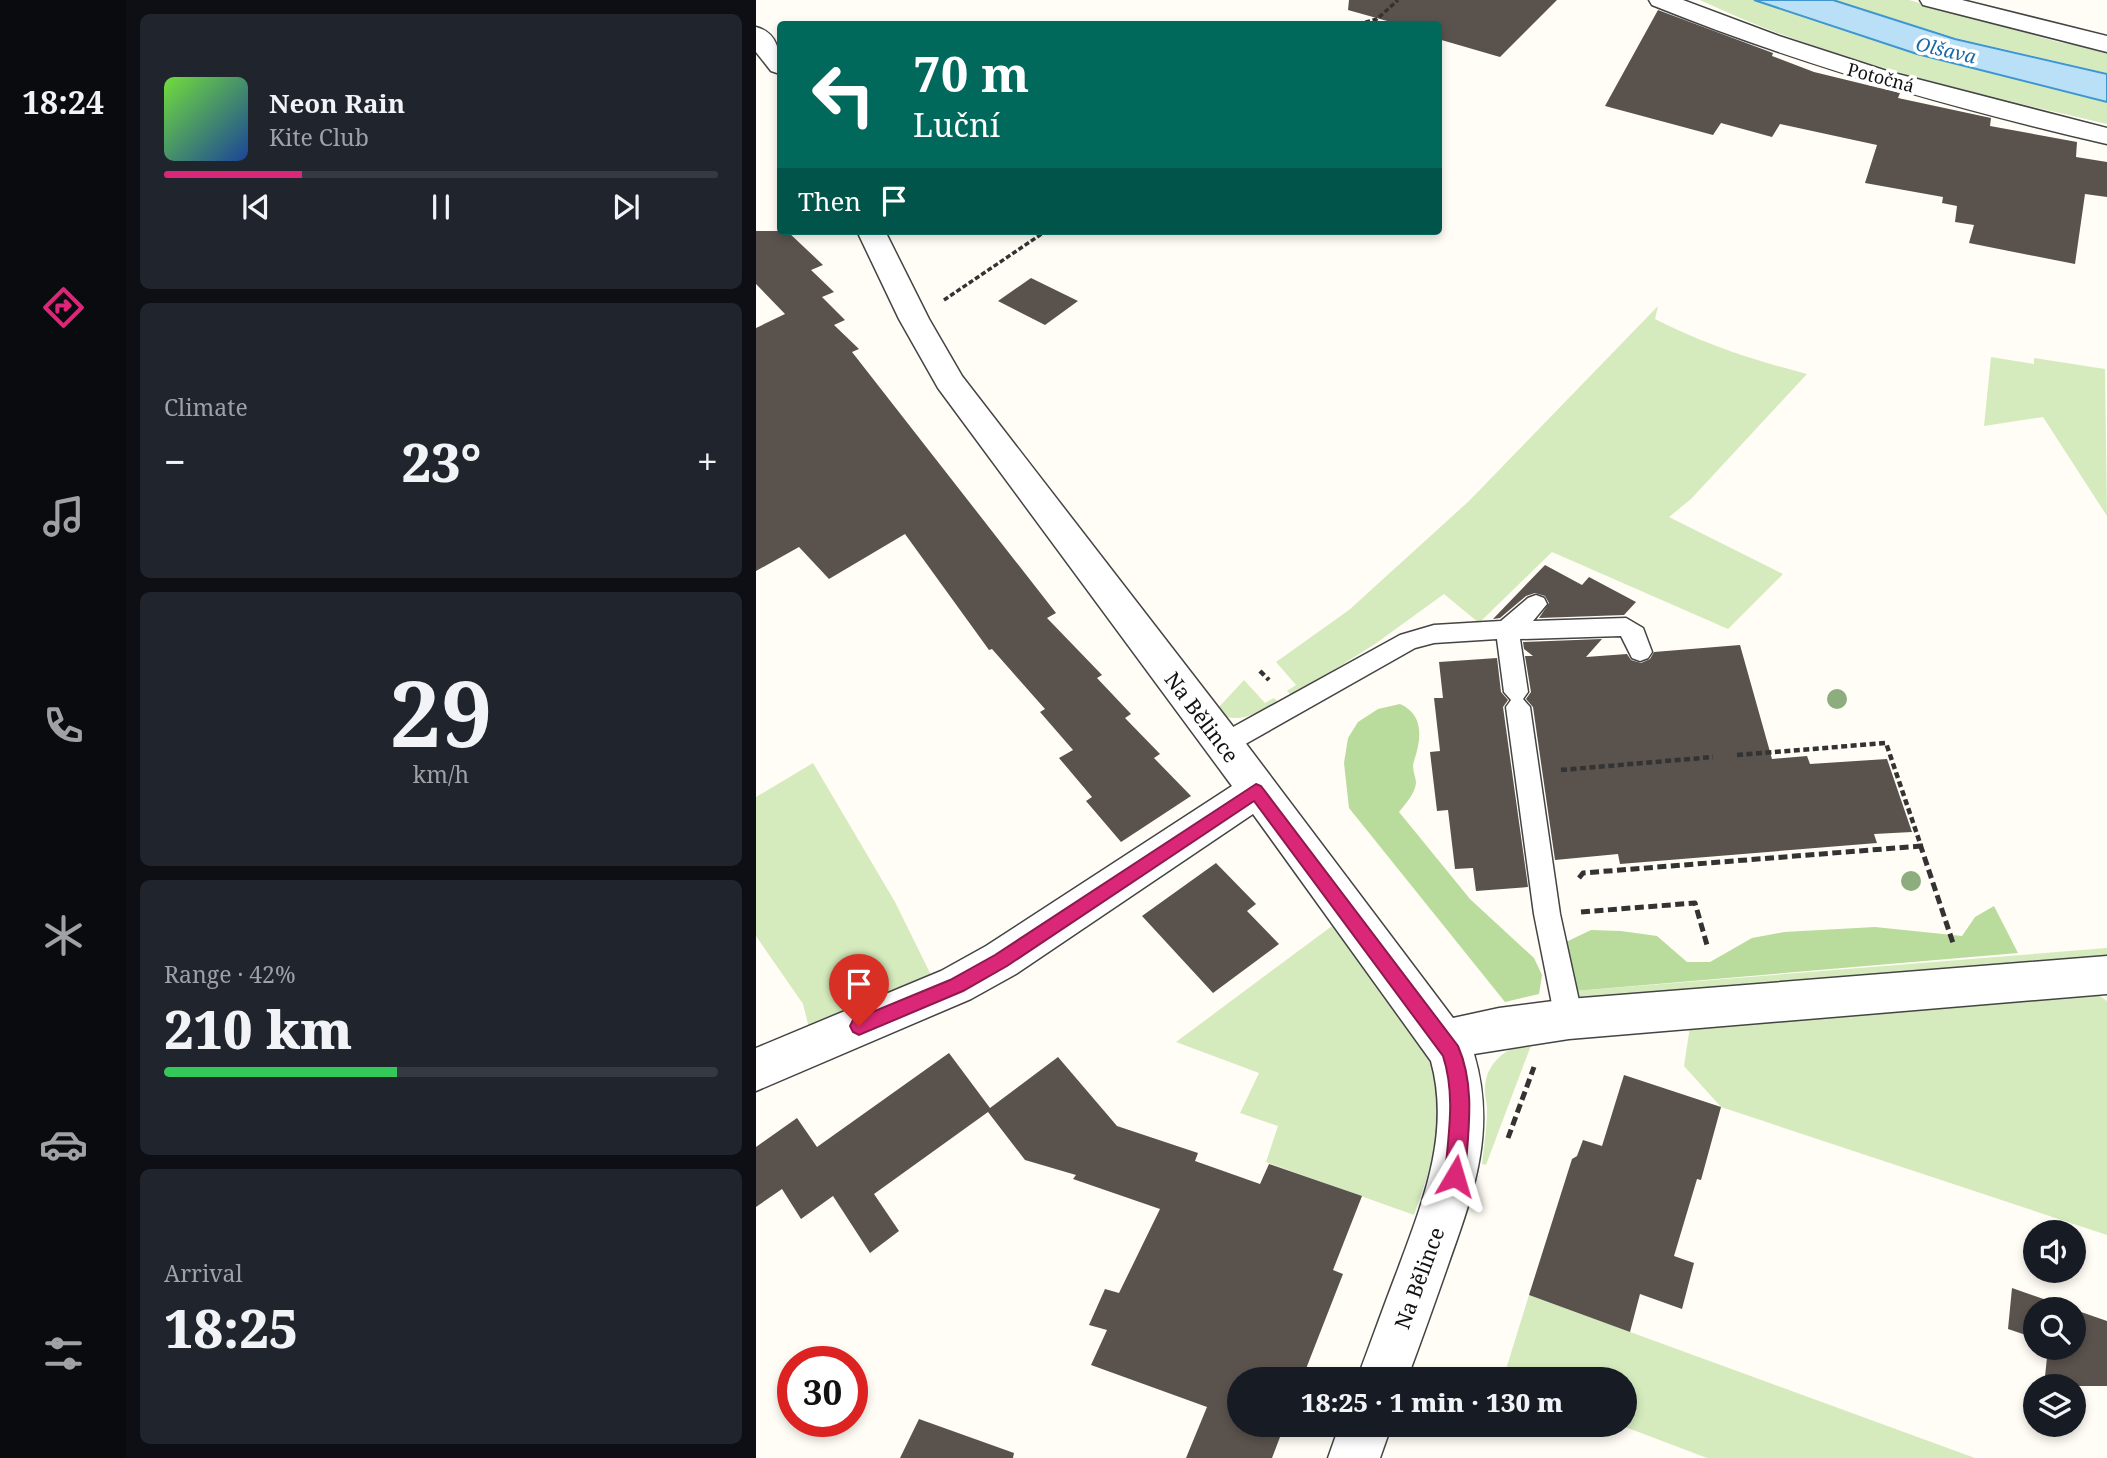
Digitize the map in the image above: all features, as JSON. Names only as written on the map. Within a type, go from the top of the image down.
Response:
[{"type":"street","name":"Potočná","points":[[1661,0],[1733,30],[1829,63],[2107,136]]},
{"type":"street","points":[[1932,0],[2107,44]]},
{"type":"street","points":[[756,35],[777,62]]},
{"type":"street","name":"Na Bělince","points":[[873,235],[914,319],[950,381],[1444,1041],[1455,1063],[1460,1088],[1460,1130],[1455,1176],[1386,1367]]},
{"type":"street","points":[[756,1070],[918,1002],[990,967],[1256,791]]},
{"type":"street","points":[[1444,1041],[1499,1028],[1569,1019],[2107,975]]},
{"type":"street","points":[[1354,1458],[1361,1437]]},
{"type":"lane","points":[[1507,630],[1536,604]]},
{"type":"lane","points":[[1224,744],[1408,641],[1434,634],[1626,627],[1633,631],[1640,652]]},
{"type":"lane","points":[[1507,630],[1547,915],[1569,1019]]},
{"type":"path","points":[[1369,21],[1377,19],[1398,0]]},
{"type":"path","points":[[914,319],[1040,235]]},
{"type":"path","points":[[1737,755],[1886,743],[1956,953]]},
{"type":"path","points":[[1529,772],[1713,757]]},
{"type":"path","points":[[1547,915],[1583,873],[1921,846]]},
{"type":"path","points":[[1547,915],[1695,903],[1707,945]]},
{"type":"green space","points":[[1700,0],[1754,0],[1917,54],[2107,102],[2107,124],[1952,87],[1849,58],[1749,22]]},
{"type":"green space","points":[[1833,0],[1909,0],[2058,42],[2107,51],[2107,73],[1956,38]]},
{"type":"green space","points":[[1658,306],[1655,319],[1673,328],[1729,351],[1807,374],[1691,499],[1669,517],[1783,574],[1728,629],[1552,552],[1479,623],[1444,594],[1375,644],[1292,696],[1287,691],[1296,685],[1276,662],[1349,610],[1469,501]]},
{"type":"green space","points":[[1991,357],[2034,364],[2034,358],[2105,369],[2107,516],[2043,417],[1984,426]]},
{"type":"green space","points":[[1244,680],[1265,703],[1274,698],[1279,703],[1247,716],[1226,717],[1219,707]]},
{"type":"green space","points":[[1400,704],[1414,715],[1419,737],[1413,764],[1415,787],[1399,812],[1470,899],[1534,958],[1542,975],[1539,994],[1505,1002],[1349,808],[1344,763],[1348,738],[1358,722],[1378,709]]},
{"type":"green space","points":[[813,763],[895,902],[932,977],[809,1028],[803,1004],[756,936],[756,797]]},
{"type":"green space","points":[[1994,906],[2018,953],[1575,991],[1561,961],[1566,942],[1591,930],[1657,936],[1687,962],[1710,962],[1752,938],[1784,932],[1875,927],[1962,936],[1975,917]]},
{"type":"green space","points":[[1332,926],[1410,1026],[1434,1064],[1440,1103],[1436,1150],[1414,1215],[1266,1162],[1278,1126],[1240,1113],[1259,1073],[1176,1042]]},
{"type":"green space","points":[[2107,948],[2107,962],[1586,1004],[1575,991]]},
{"type":"green space","points":[[2093,991],[2107,1001],[2107,1235],[2086,1228],[2086,1220],[2062,1220],[1721,1107],[1684,1066],[1691,1020]]},
{"type":"green space","points":[[1533,1040],[1486,1165],[1482,1164],[1487,1116],[1485,1087],[1490,1069],[1508,1051]]},
{"type":"green space","points":[[1529,1295],[1975,1458],[1707,1458],[1637,1431],[1637,1367],[1507,1367]]},
{"type":"water","name":"Olšava","points":[[1754,0],[1833,0],[1955,39],[2107,74],[2107,102],[1917,54]]},
{"type":"building","points":[[1349,0],[1557,0],[1500,57],[1442,40],[1442,21],[1387,21],[1348,10]]},
{"type":"building","points":[[1658,10],[1773,53],[1772,56],[1814,72],[1900,93],[1898,98],[1991,118],[1990,126],[2077,142],[2076,157],[2107,162],[2107,197],[2085,194],[2075,264],[1969,243],[1974,225],[1955,222],[1957,206],[1942,203],[1943,197],[1865,183],[1877,145],[1780,124],[1772,137],[1721,123],[1713,135],[1605,106]]},
{"type":"building","points":[[756,231],[777,231],[777,235],[791,235],[823,265],[811,270],[834,292],[822,297],[845,320],[834,325],[859,349],[852,352],[1056,613],[1047,618],[1102,675],[1097,678],[1131,714],[1125,718],[1160,754],[1154,758],[1191,796],[1121,842],[1086,801],[1092,797],[1059,758],[1073,750],[1040,712],[1045,709],[992,649],[989,650],[905,534],[829,579],[799,547],[756,571],[756,328],[785,314],[756,284]]},
{"type":"building","points":[[1031,278],[1078,301],[1045,325],[998,301]]},
{"type":"building","points":[[1545,565],[1582,585],[1589,577],[1636,602],[1624,615],[1539,618],[1549,603],[1545,596],[1535,593],[1526,596],[1500,618],[1493,619]]},
{"type":"building","points":[[1602,639],[1586,657],[1627,654],[1631,660],[1641,663],[1650,659],[1654,652],[1740,645],[1772,759],[1807,756],[1810,764],[1887,759],[1912,832],[1874,834],[1877,843],[1620,864],[1618,854],[1555,860],[1533,707],[1526,699],[1531,692],[1525,656],[1533,656],[1524,649],[1523,642]]},
{"type":"building","points":[[1497,658],[1501,692],[1508,700],[1503,707],[1528,887],[1476,891],[1473,868],[1455,869],[1448,810],[1437,811],[1430,752],[1440,751],[1434,698],[1443,698],[1439,662]]},
{"type":"building","points":[[1216,863],[1256,904],[1247,911],[1279,944],[1213,993],[1142,916]]},
{"type":"building","points":[[949,1053],[990,1108],[1058,1057],[1117,1126],[1198,1153],[1195,1161],[1260,1184],[1269,1164],[1362,1196],[1333,1270],[1343,1274],[1307,1367],[1227,1367],[1227,1437],[1280,1437],[1272,1458],[1186,1458],[1207,1407],[1091,1365],[1107,1330],[1089,1325],[1105,1289],[1119,1293],[1160,1209],[1073,1179],[1076,1175],[1025,1160],[988,1112],[874,1194],[899,1231],[870,1253],[833,1196],[801,1219],[782,1189],[756,1207],[756,1147],[797,1118],[817,1147]]},
{"type":"building","points":[[1624,1075],[1721,1107],[1701,1180],[1697,1179],[1674,1256],[1694,1263],[1682,1309],[1640,1294],[1630,1332],[1529,1295],[1572,1159],[1577,1156],[1583,1140],[1602,1146]]},
{"type":"building","points":[[2012,1288],[2038,1297],[2023,1297],[2023,1334],[2008,1329]]},
{"type":"building","points":[[2086,1314],[2107,1321],[2107,1386],[2086,1386],[2086,1374],[2045,1374],[2047,1360],[2086,1360]]},
{"type":"building","points":[[919,1419],[1014,1453],[1013,1458],[900,1458]]},
{"type":"route","points":[[859,1026],[956,985],[1001,960],[1256,791],[1451,1052],[1458,1074],[1461,1102],[1455,1176]]}]
